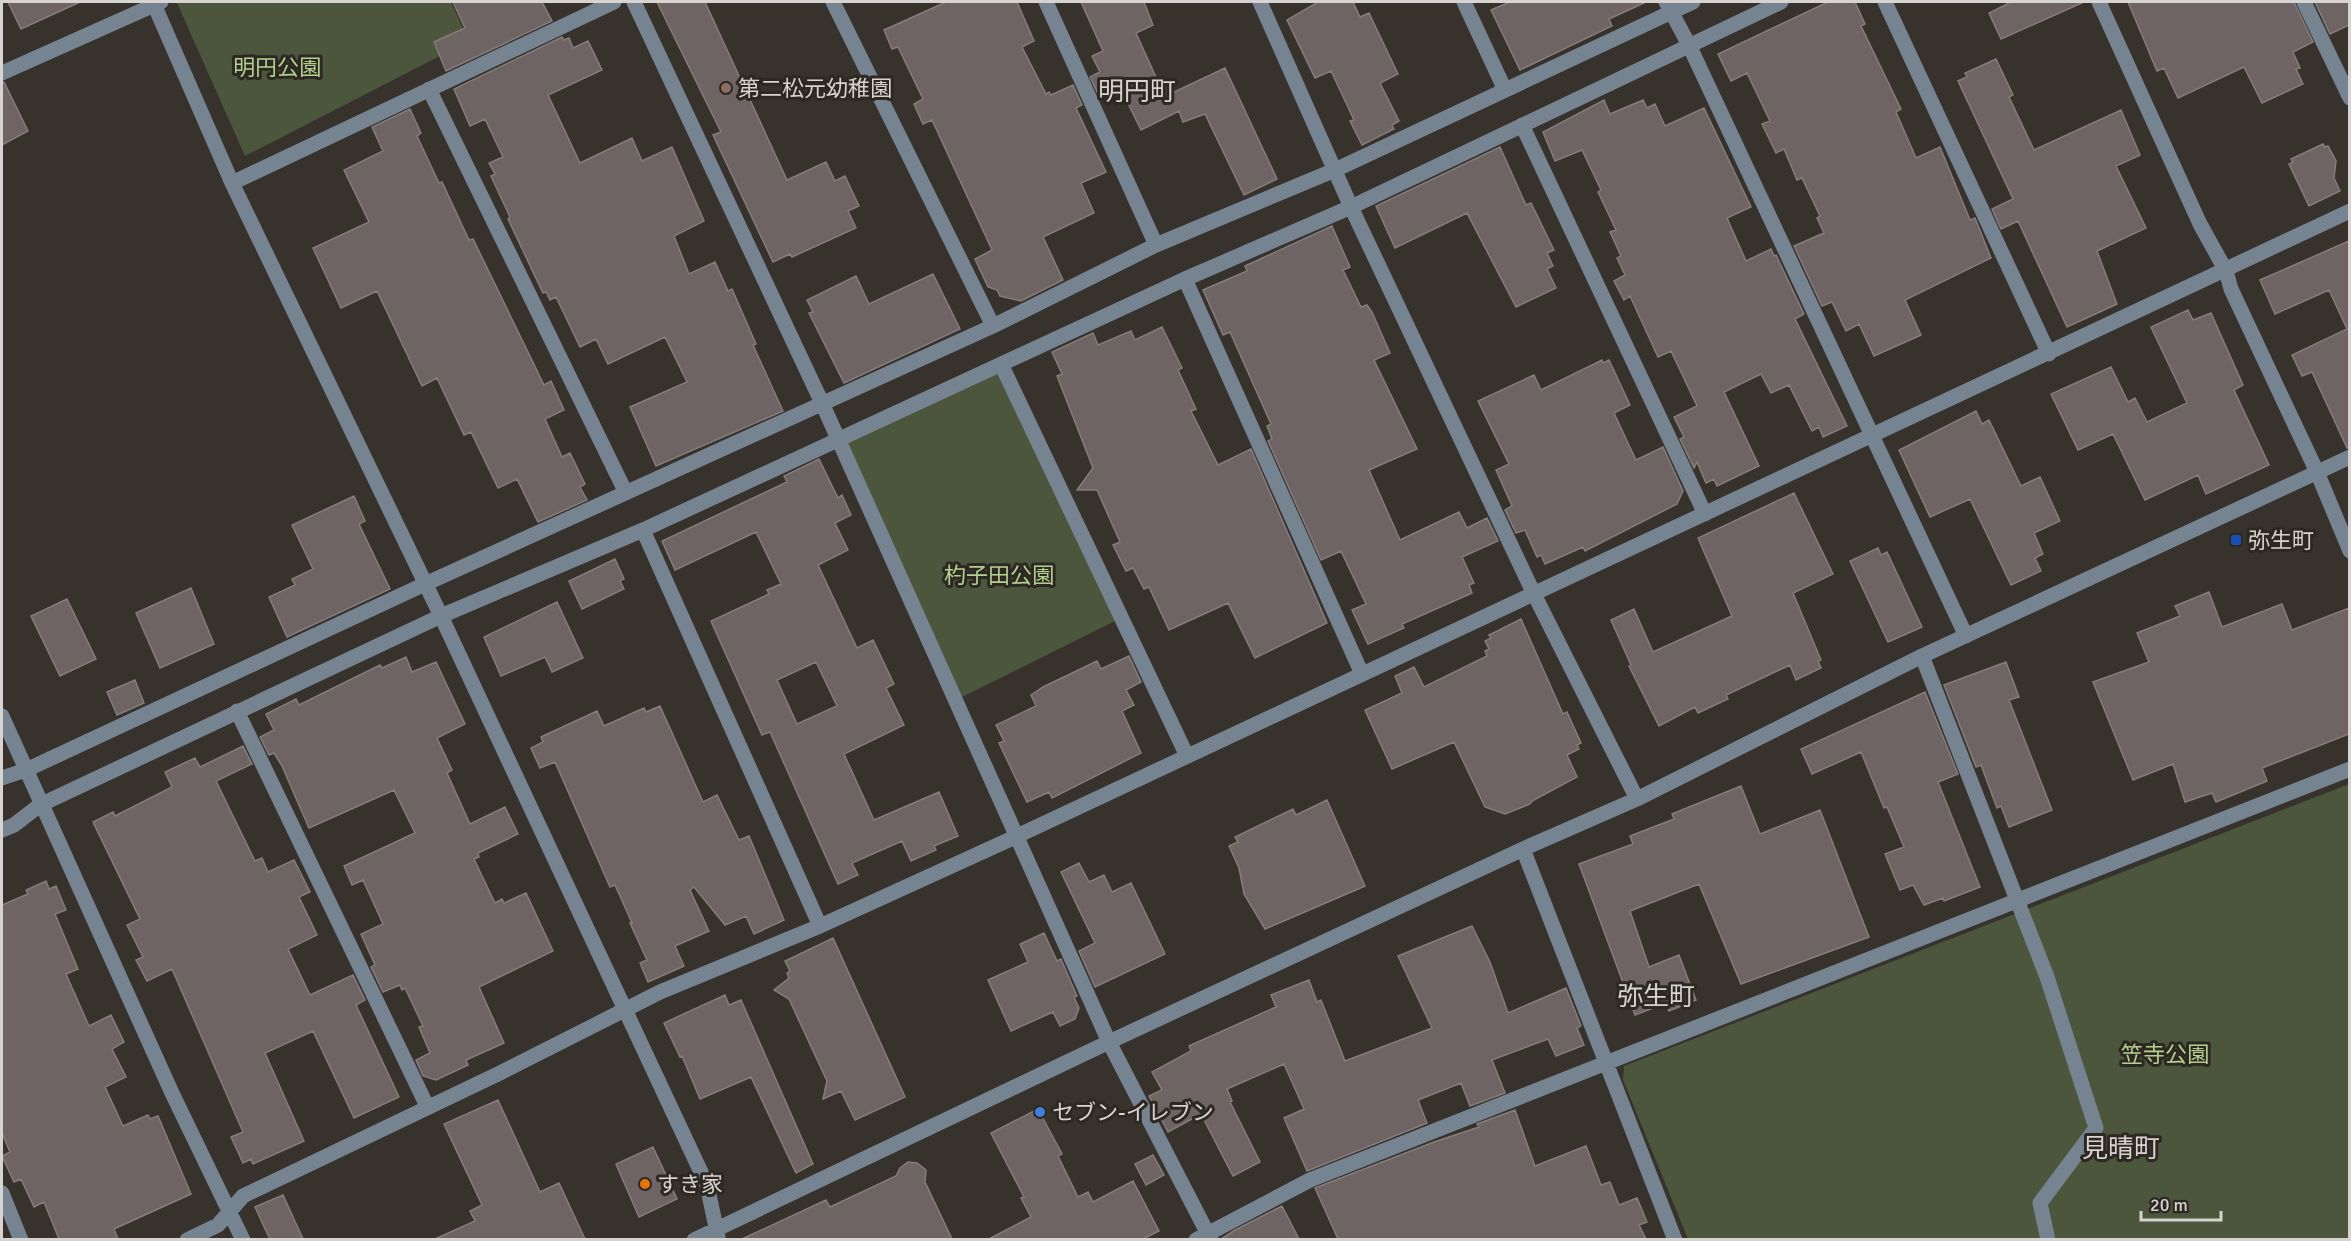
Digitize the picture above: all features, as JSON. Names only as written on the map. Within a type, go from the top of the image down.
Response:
[{"type":"street","points":[[232,183],[614,2]]},
{"type":"street","points":[[634,2],[822,403],[1109,1042],[1205,1238],[1310,1180],[2349,769]]},
{"type":"street","points":[[833,2],[993,326]]},
{"type":"street","points":[[1046,2],[1156,245]]},
{"type":"street","points":[[1260,2],[1351,207],[1534,594],[1637,799]]},
{"type":"street","points":[[1464,2],[1505,90]]},
{"type":"street","points":[[2,778],[26,770],[425,584],[993,326],[1156,245],[1335,170],[1505,90],[1669,7],[1693,2]]},
{"type":"street","points":[[2,830],[14,825],[40,805],[441,616],[642,530],[1185,279],[1351,207],[1781,2]]},
{"type":"street","points":[[1885,2],[2049,354]]},
{"type":"street","points":[[2099,2],[2200,224],[2226,271],[2231,289],[2317,472],[2349,551]]},
{"type":"street","points":[[2304,2],[2349,98]]},
{"type":"street","points":[[2,74],[156,3],[232,183],[441,616],[706,1185],[717,1235]]},
{"type":"street","points":[[1669,7],[1689,45],[1966,636]]},
{"type":"street","points":[[429,89],[626,492]]},
{"type":"street","points":[[1522,125],[1705,514]]},
{"type":"street","points":[[187,1239],[218,1225],[243,1196],[500,1073],[624,1010],[820,926],[1015,837],[2226,271],[2349,211]]},
{"type":"street","points":[[1185,279],[1362,674]]},
{"type":"street","points":[[1001,364],[1187,756]]},
{"type":"street","points":[[694,1239],[717,1235],[1109,1042],[1523,849],[1637,799],[1922,656],[2349,457]]},
{"type":"street","points":[[642,530],[820,926]]},
{"type":"street","points":[[1922,656],[2047,977],[2096,1128],[2040,1203],[2048,1239]]},
{"type":"street","points":[[237,711],[427,1106]]},
{"type":"street","points":[[2,716],[40,805],[172,1093],[243,1239]]},
{"type":"street","points":[[1523,849],[1675,1239]]},
{"type":"street","points":[[2,1193],[21,1239]]},
{"type":"green space","name":"明円公園","points":[[451,2],[469,41],[245,156],[177,3]]},
{"type":"green space","name":"杓子田公園","points":[[997,366],[1117,620],[958,699],[842,441]]},
{"type":"green space","name":"笠寺公園","points":[[2349,784],[2349,1239],[1688,1239],[1623,1080],[1624,1066]]},
{"type":"building","points":[[8,2],[80,2],[21,29]]},
{"type":"building","points":[[453,2],[542,2],[552,21],[446,71],[434,42],[465,28]]},
{"type":"building","points":[[657,2],[705,2],[787,180],[826,162],[835,181],[845,176],[859,206],[848,211],[856,228],[792,257],[790,254],[773,262],[713,135],[721,132]]},
{"type":"building","points":[[946,2],[1017,2],[1034,41],[1022,47],[1046,94],[1049,92],[1051,95],[1073,85],[1082,105],[1076,108],[1106,172],[1081,183],[1094,213],[1043,237],[1063,280],[1021,301],[1000,296],[997,290],[988,287],[975,259],[992,250],[932,120],[923,124],[914,104],[923,99],[898,47],[892,49],[884,30]]},
{"type":"building","points":[[1081,2],[1144,2],[1153,25],[1136,33],[1160,86],[1167,83],[1172,93],[1225,68],[1277,179],[1244,195],[1205,114],[1183,122],[1179,111],[1141,130],[1120,87],[1099,96],[1090,77],[1100,72],[1092,56],[1103,51]]},
{"type":"building","points":[[1318,2],[1353,2],[1360,17],[1369,13],[1398,74],[1380,83],[1399,121],[1392,125],[1394,129],[1362,145],[1350,121],[1354,120],[1331,71],[1315,78],[1287,20]]},
{"type":"building","points":[[1510,2],[1646,2],[1609,19],[1612,26],[1520,70],[1491,10]]},
{"type":"building","points":[[1828,2],[1855,2],[1865,24],[1861,26],[1901,109],[1896,112],[1916,158],[1940,147],[1970,220],[1975,218],[1991,258],[1905,300],[1921,335],[1874,356],[1859,324],[1846,331],[1832,302],[1822,306],[1794,246],[1824,233],[1817,218],[1820,216],[1802,178],[1797,180],[1784,149],[1776,153],[1762,124],[1770,121],[1747,73],[1731,81],[1718,54]]},
{"type":"building","points":[[2011,2],[2084,2],[2001,39],[1989,13]]},
{"type":"building","points":[[2128,2],[2294,2],[2313,42],[2293,52],[2300,68],[2296,69],[2303,84],[2262,103],[2244,67],[2178,98],[2164,68],[2157,71]]},
{"type":"building","points":[[2315,2],[2349,2],[2349,25],[2330,34]]},
{"type":"building","points":[[562,37],[564,40],[569,38],[573,48],[588,41],[602,70],[548,95],[580,163],[632,138],[642,161],[672,147],[704,221],[674,236],[689,274],[715,262],[728,291],[732,289],[756,344],[753,345],[783,411],[656,466],[630,407],[687,382],[665,337],[608,364],[596,339],[580,347],[556,297],[550,300],[546,292],[543,293],[508,219],[510,217],[491,176],[495,174],[489,163],[503,157],[485,119],[470,126],[454,89]]},
{"type":"building","points":[[1996,59],[2013,95],[2009,97],[2034,150],[2121,110],[2140,155],[2116,166],[2146,228],[2097,251],[2117,304],[2067,327],[2018,221],[2001,229],[1992,209],[2013,199],[1958,81],[1967,77],[1965,73]]},
{"type":"building","points":[[4,82],[28,131],[2,145],[2,83]]},
{"type":"building","points":[[1604,100],[1610,114],[1643,100],[1647,108],[1655,104],[1665,126],[1704,108],[1751,207],[1727,218],[1746,261],[1771,249],[1774,256],[1776,255],[1804,314],[1795,319],[1847,426],[1823,437],[1819,427],[1812,431],[1789,385],[1771,393],[1761,374],[1724,392],[1759,466],[1717,486],[1714,479],[1706,483],[1697,462],[1694,468],[1680,439],[1684,437],[1674,417],[1697,406],[1671,351],[1658,357],[1630,296],[1624,300],[1614,281],[1625,275],[1617,258],[1621,256],[1610,232],[1616,230],[1598,192],[1601,190],[1582,150],[1555,161],[1543,132]]},
{"type":"building","points":[[410,109],[421,133],[417,136],[439,183],[442,182],[469,240],[473,239],[544,385],[551,381],[564,410],[545,419],[562,457],[570,453],[585,484],[580,487],[587,500],[538,522],[517,479],[498,488],[471,432],[464,435],[437,378],[422,386],[377,291],[341,308],[313,248],[369,222],[344,170],[383,151],[372,127]]},
{"type":"building","points":[[2323,144],[2325,147],[2328,146],[2336,161],[2334,178],[2340,191],[2309,206],[2289,164],[2293,162],[2291,159]]},
{"type":"building","points":[[1500,147],[1526,205],[1531,203],[1554,250],[1547,253],[1553,266],[1547,269],[1556,288],[1516,307],[1467,213],[1395,248],[1376,206]]},
{"type":"building","points":[[1332,226],[1350,267],[1343,270],[1361,307],[1367,305],[1372,312],[1390,353],[1374,360],[1417,449],[1369,470],[1400,540],[1459,512],[1467,528],[1487,518],[1498,541],[1462,557],[1474,583],[1469,585],[1472,593],[1402,624],[1404,628],[1368,644],[1352,610],[1366,604],[1341,551],[1321,560],[1268,441],[1272,439],[1267,426],[1271,424],[1230,332],[1223,335],[1203,290],[1247,271],[1245,266]]},
{"type":"building","points":[[2349,241],[2349,447],[2347,448],[2312,372],[2302,376],[2292,355],[2347,329],[2329,290],[2275,314],[2260,280]]},
{"type":"building","points":[[933,274],[960,329],[844,383],[809,313],[813,312],[807,300],[856,276],[869,304]]},
{"type":"building","points":[[2188,310],[2193,320],[2211,313],[2243,385],[2234,390],[2269,465],[2206,494],[2198,475],[2145,500],[2113,434],[2078,450],[2051,394],[2111,367],[2128,402],[2135,398],[2147,422],[2187,403],[2151,327]]},
{"type":"building","points":[[1162,327],[1182,368],[1178,370],[1196,409],[1191,411],[1218,465],[1251,449],[1327,623],[1255,658],[1228,603],[1169,630],[1149,587],[1144,589],[1133,568],[1126,571],[1113,545],[1120,542],[1097,490],[1077,490],[1093,468],[1057,376],[1062,374],[1052,352],[1093,333],[1098,345],[1131,331],[1135,340]]},
{"type":"building","points":[[1602,360],[1603,363],[1609,360],[1630,405],[1614,413],[1636,460],[1663,447],[1683,491],[1677,504],[1585,551],[1583,547],[1545,564],[1541,555],[1537,557],[1525,530],[1516,533],[1505,510],[1512,506],[1496,470],[1509,464],[1478,401],[1534,375],[1541,390]]},
{"type":"building","points":[[1976,411],[1982,424],[1989,420],[2021,486],[2040,477],[2060,521],[2034,533],[2043,554],[2035,558],[2041,571],[2011,585],[1970,499],[1930,517],[1899,450]]},
{"type":"building","points":[[819,459],[838,498],[842,495],[851,515],[835,523],[848,550],[818,565],[857,648],[873,640],[894,684],[886,688],[904,725],[844,754],[874,820],[939,792],[958,836],[934,846],[936,850],[911,861],[902,841],[852,863],[858,875],[838,884],[770,732],[762,735],[711,621],[769,594],[767,590],[781,584],[756,532],[675,570],[662,541],[787,482],[784,476]],"holes":[[[816,662],[837,706],[797,724],[777,680]]]},
{"type":"building","points":[[1794,493],[1833,574],[1793,593],[1821,660],[1818,661],[1821,668],[1796,680],[1790,665],[1726,695],[1728,699],[1698,713],[1695,707],[1659,726],[1629,666],[1631,665],[1611,620],[1634,609],[1653,652],[1732,616],[1698,538]]},
{"type":"building","points":[[354,496],[365,521],[359,524],[390,589],[287,637],[269,597],[295,585],[292,579],[313,569],[292,525]]},
{"type":"building","points":[[1878,548],[1881,555],[1887,552],[1922,627],[1888,642],[1850,561]]},
{"type":"building","points":[[615,559],[624,579],[620,581],[624,589],[582,609],[569,581]]},
{"type":"building","points":[[191,588],[214,644],[160,668],[136,613]]},
{"type":"building","points":[[2209,592],[2222,627],[2282,604],[2292,630],[2349,608],[2349,734],[2262,768],[2267,781],[2216,802],[2212,793],[2185,802],[2173,764],[2133,780],[2093,682],[2149,662],[2137,633],[2180,616],[2175,606]]},
{"type":"building","points":[[67,599],[96,659],[60,676],[31,616]]},
{"type":"building","points":[[557,602],[583,658],[552,672],[545,657],[501,676],[484,637]]},
{"type":"building","points":[[1521,619],[1563,714],[1567,712],[1581,743],[1577,745],[1579,749],[1567,755],[1577,777],[1530,804],[1505,814],[1485,807],[1454,742],[1392,769],[1365,710],[1402,693],[1395,676],[1414,667],[1424,687],[1487,656],[1485,651],[1489,649],[1485,641],[1491,638],[1489,635]]},
{"type":"building","points":[[1129,656],[1141,682],[1126,690],[1134,705],[1122,711],[1141,753],[1052,798],[1049,792],[1027,802],[999,743],[1004,741],[996,725],[1036,706],[1031,695],[1043,687],[1097,661],[1101,669]]},
{"type":"building","points":[[406,657],[412,672],[436,662],[465,724],[437,738],[452,770],[447,773],[470,824],[505,807],[518,834],[478,853],[479,857],[474,859],[495,903],[502,899],[504,903],[526,893],[553,951],[479,987],[504,1043],[466,1060],[468,1065],[436,1080],[423,1076],[416,1060],[430,1053],[419,1027],[423,1026],[405,988],[402,990],[400,985],[383,992],[371,967],[375,965],[361,934],[383,924],[363,880],[352,885],[344,866],[415,833],[394,790],[309,828],[282,766],[274,753],[269,755],[260,737],[274,730],[266,714],[296,699],[299,705],[380,665],[382,668]]},
{"type":"building","points":[[2006,662],[2019,697],[2009,700],[2052,810],[2009,827],[2001,806],[1997,808],[1981,765],[1976,767],[1944,685]]},
{"type":"building","points":[[135,680],[144,703],[117,715],[107,692]]},
{"type":"building","points":[[1925,692],[1958,774],[1938,782],[1980,887],[1944,901],[1943,898],[1924,905],[1913,885],[1900,890],[1885,854],[1904,847],[1887,807],[1884,808],[1861,752],[1812,774],[1801,749]]},
{"type":"building","points":[[660,706],[703,802],[717,795],[739,840],[749,836],[784,920],[754,934],[746,916],[725,925],[694,887],[690,890],[709,931],[675,946],[684,966],[648,982],[640,963],[647,960],[630,923],[632,923],[615,885],[610,887],[555,762],[540,768],[531,748],[543,742],[541,737],[597,711],[604,726],[644,708],[646,712]]},
{"type":"building","points":[[243,746],[252,764],[216,781],[255,861],[262,858],[268,872],[294,860],[310,892],[299,897],[317,935],[288,949],[310,995],[353,975],[365,1000],[356,1005],[399,1097],[354,1118],[313,1031],[265,1053],[304,1141],[253,1164],[251,1159],[243,1163],[231,1137],[243,1132],[172,969],[147,981],[136,960],[143,957],[127,925],[140,919],[93,822],[113,812],[115,816],[172,787],[165,772],[195,758],[200,767]]},
{"type":"building","points":[[1741,786],[1760,834],[1820,810],[1869,937],[1741,984],[1699,884],[1630,911],[1649,967],[1679,955],[1696,1000],[1669,1011],[1666,1003],[1635,1015],[1579,864],[1633,844],[1630,836],[1674,819],[1672,814]]},
{"type":"building","points":[[1327,800],[1365,886],[1265,929],[1244,894],[1239,868],[1229,846],[1238,842],[1235,837],[1293,809],[1296,815]]},
{"type":"building","points":[[1079,863],[1089,882],[1104,875],[1112,892],[1131,883],[1165,954],[1095,987],[1079,951],[1095,943],[1061,872]]},
{"type":"building","points":[[46,881],[49,889],[56,886],[66,910],[55,914],[78,969],[66,974],[89,1026],[111,1015],[124,1042],[112,1049],[126,1077],[105,1087],[123,1126],[148,1115],[150,1119],[158,1116],[191,1194],[114,1229],[118,1239],[59,1239],[44,1202],[34,1207],[21,1179],[14,1182],[2,1156],[10,1152],[2,1133],[2,905],[28,894],[26,890]]},
{"type":"building","points":[[1472,926],[1490,962],[1508,1013],[1566,988],[1581,1026],[1577,1028],[1584,1045],[1556,1056],[1548,1039],[1492,1060],[1505,1093],[1470,1106],[1461,1083],[1418,1100],[1427,1123],[1307,1171],[1284,1118],[1304,1109],[1284,1064],[1227,1089],[1232,1101],[1230,1102],[1260,1162],[1233,1176],[1201,1114],[1168,1132],[1149,1096],[1162,1090],[1152,1072],[1191,1051],[1189,1046],[1276,1007],[1271,995],[1309,980],[1317,1002],[1321,1000],[1345,1061],[1432,1028],[1398,956]]},
{"type":"building","points":[[1044,933],[1057,961],[1061,959],[1077,996],[1074,997],[1079,1008],[1075,1019],[1060,1026],[1053,1012],[1011,1031],[988,980],[1028,962],[1020,944]]},
{"type":"building","points":[[833,938],[905,1097],[855,1120],[841,1091],[823,1099],[827,1081],[789,999],[774,990],[789,978],[787,973],[790,971],[785,961]]},
{"type":"building","points":[[725,995],[729,1005],[741,1000],[813,1164],[796,1173],[751,1077],[700,1099],[682,1056],[680,1057],[664,1023]]},
{"type":"building","points":[[498,1100],[540,1192],[559,1183],[585,1239],[435,1239],[475,1221],[470,1211],[482,1205],[444,1124]]},
{"type":"building","points":[[1038,1109],[1062,1154],[1058,1156],[1078,1197],[1088,1192],[1093,1202],[1133,1181],[1159,1231],[1143,1239],[989,1239],[1031,1217],[1021,1198],[1024,1197],[991,1133]]},
{"type":"building","points":[[1515,1110],[1535,1166],[1586,1146],[1601,1185],[1610,1182],[1619,1205],[1637,1198],[1647,1222],[1639,1225],[1646,1239],[1338,1239],[1315,1188],[1479,1127],[1477,1124]]},
{"type":"building","name":"すき家","points":[[653,1147],[677,1199],[639,1217],[616,1164]]},
{"type":"building","points":[[1153,1155],[1164,1175],[1146,1185],[1135,1164]]},
{"type":"building","points":[[908,1162],[917,1163],[926,1170],[925,1182],[952,1239],[742,1239],[826,1200],[830,1207],[896,1176],[900,1168]]},
{"type":"building","points":[[283,1195],[303,1239],[270,1239],[255,1207]]},
{"type":"building","points":[[1282,1206],[1299,1239],[1221,1239],[1235,1230]]},
{"type":"place","name":"第二松元幼稚園","points":[[726,88]]},
{"type":"place","name":"弥生町","points":[[2236,540]]},
{"type":"place","name":"セブン-イレブン","points":[[1040,1112]]},
{"type":"place","name":"すき家","points":[[645,1184]]},
{"type":"district","name":"明円町","points":[[1137,91]]},
{"type":"district","name":"弥生町","points":[[1656,996]]},
{"type":"district","name":"見晴町","points":[[2121,1148]]}]
